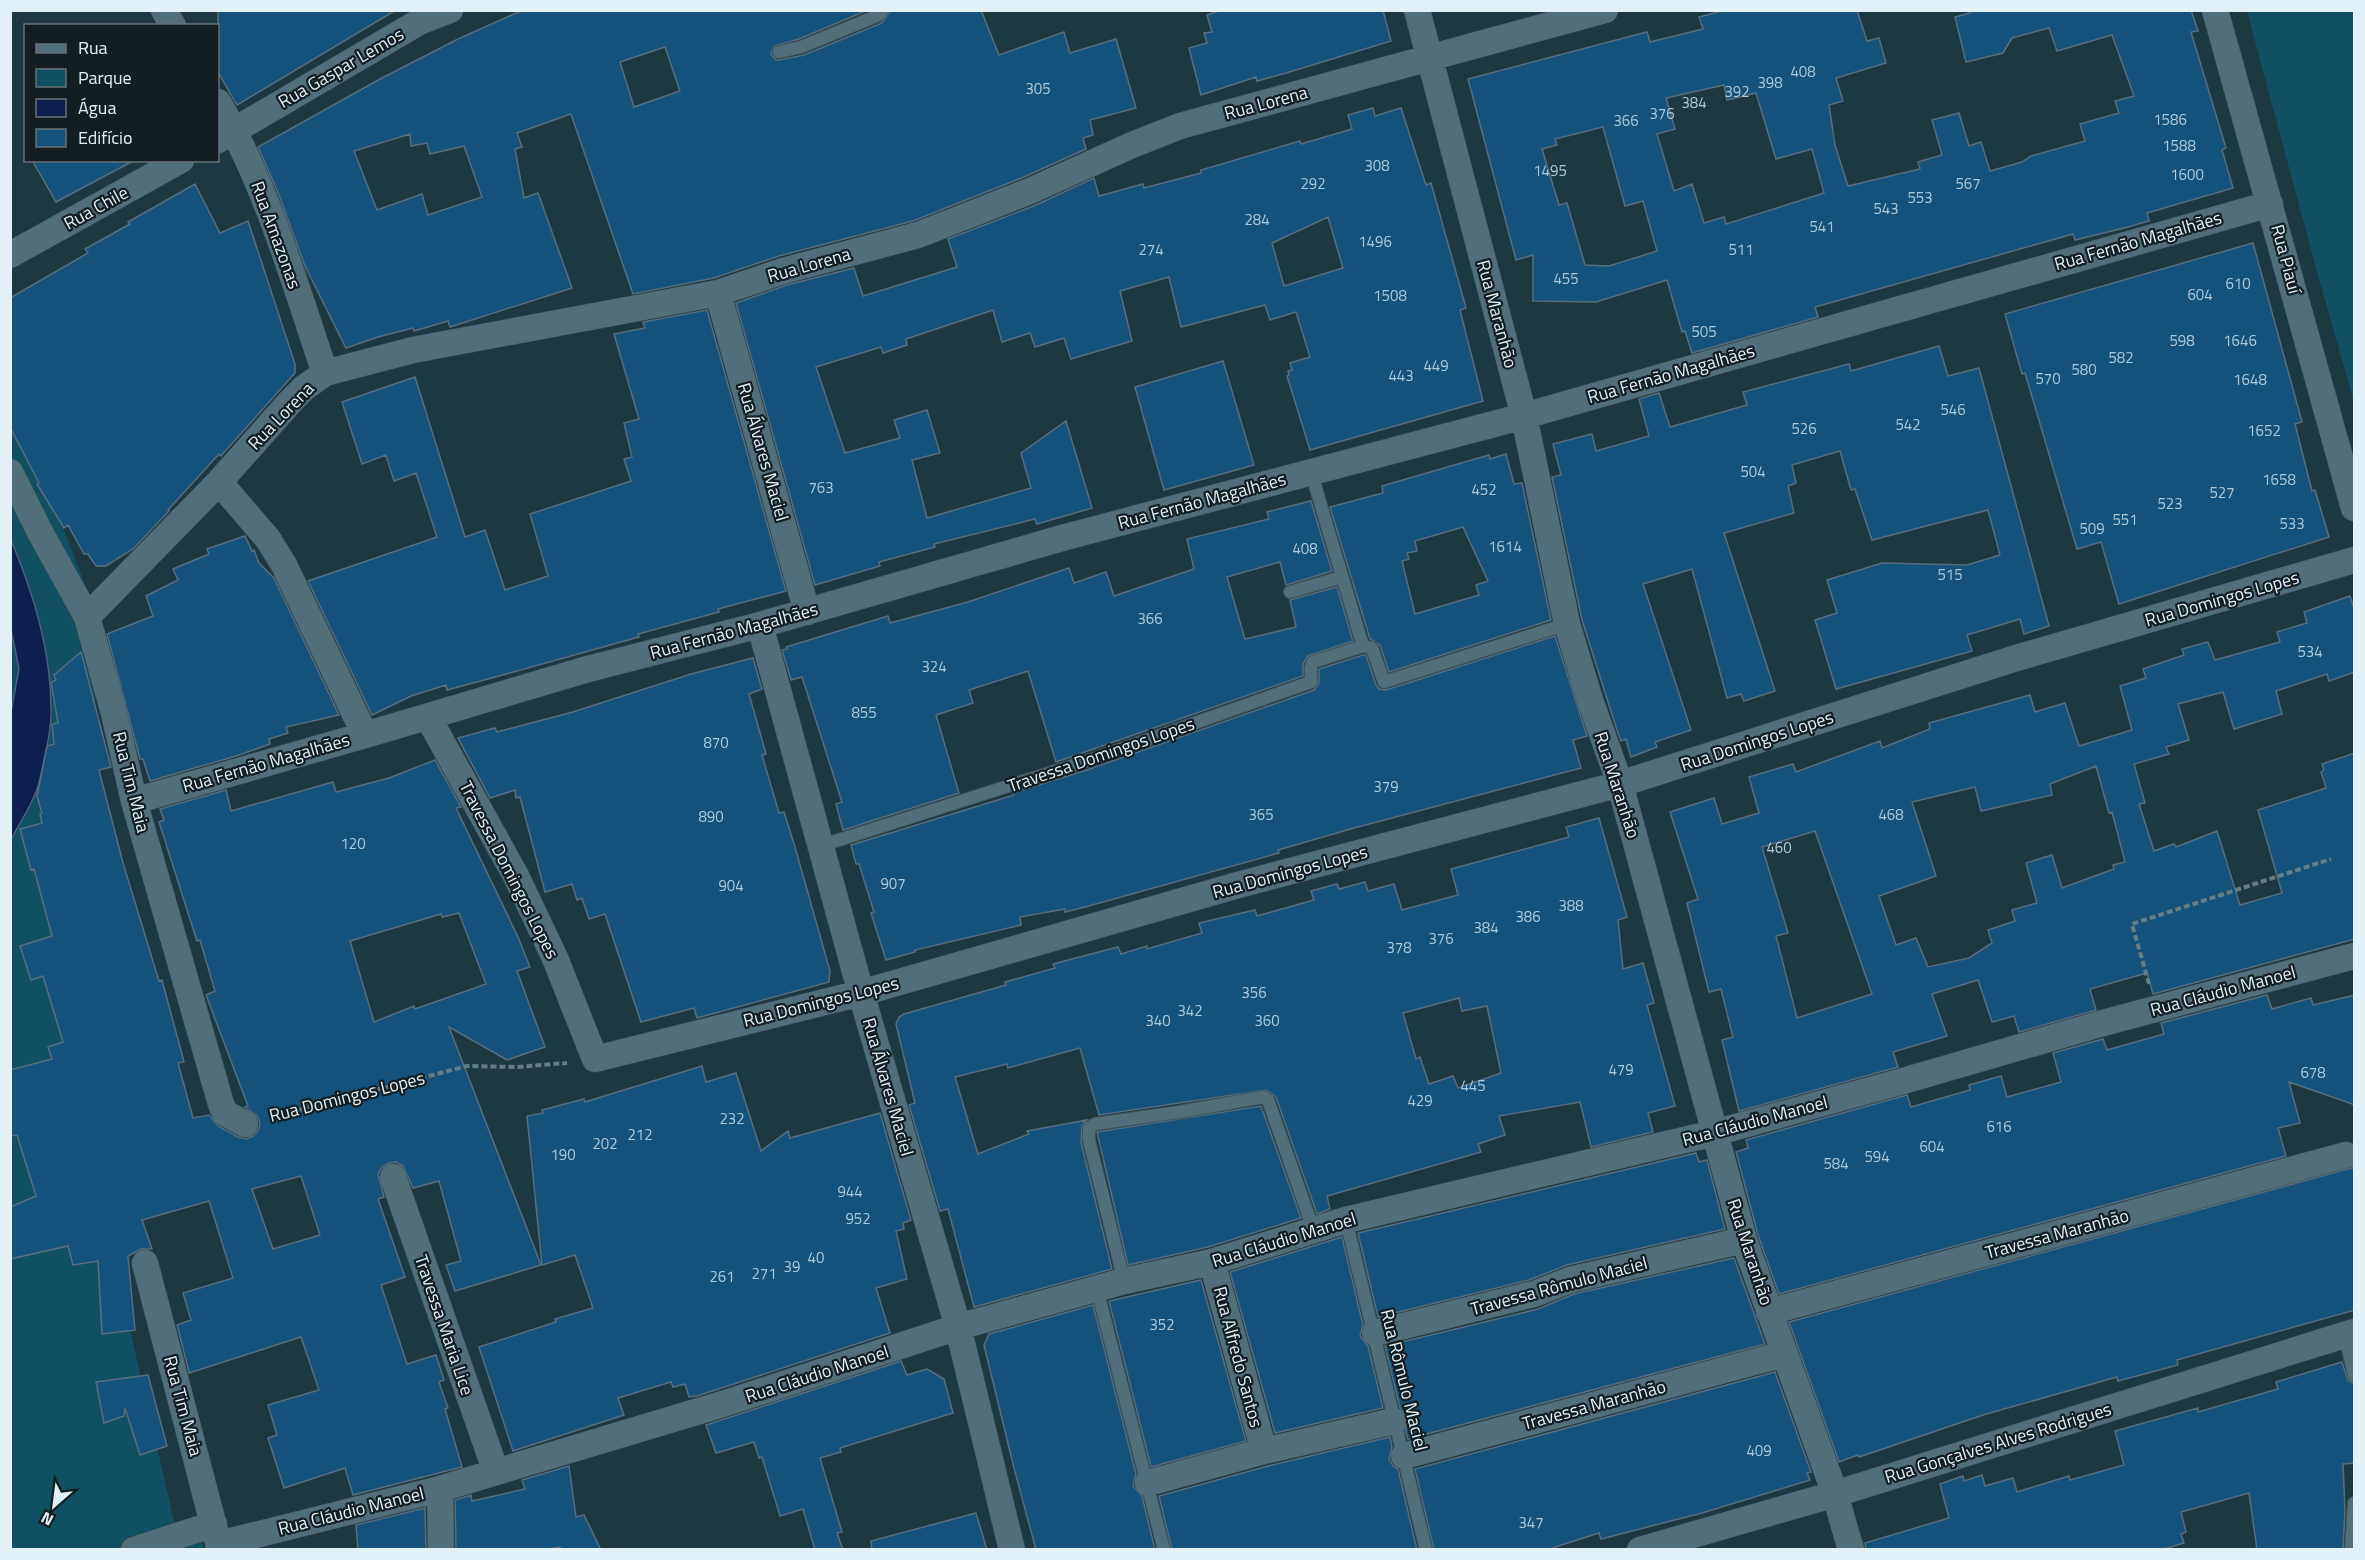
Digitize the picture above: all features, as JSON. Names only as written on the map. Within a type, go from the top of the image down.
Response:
[{"type":"street","points":[[164,10],[172,24]]},
{"type":"street","name":"Rua Gaspar Lemos","points":[[226,135],[418,16],[450,10]]},
{"type":"street","name":"Rua Maranhão","points":[[1416,10],[1524,416],[1567,624],[1590,700],[1620,784],[1744,1240],[1835,1494],[1851,1550]]},
{"type":"street","name":"Rua Lorena","points":[[87,617],[219,482],[290,402],[304,388],[325,373],[413,350],[718,293],[783,271],[918,235],[1030,191],[1180,126],[1605,10]]},
{"type":"street","name":"Rua Piauí","points":[[2216,10],[2355,507]]},
{"type":"street","name":"Rua Amazonas","points":[[219,106],[226,135],[278,232],[325,373]]},
{"type":"street","name":"Rua Chile","points":[[10,255],[177,162]]},
{"type":"street","name":"Rua Fernão Magalhães","points":[[134,801],[588,669],[760,625],[1073,535],[1524,416],[2270,204]]},
{"type":"street","name":"Rua Álvares Maciel","points":[[718,293],[807,612]]},
{"type":"street","name":"Rua Tim Maia","points":[[10,472],[87,617],[114,713],[134,801],[222,1104]]},
{"type":"street","points":[[219,482],[268,538],[284,565],[365,735]]},
{"type":"street","name":"Rua Domingos Lopes","points":[[595,1059],[861,993],[1238,885],[1620,784],[2013,659],[2355,560]]},
{"type":"street","name":"Rua Álvares Maciel","points":[[760,625],[861,993],[958,1328],[1012,1550]]},
{"type":"street","name":"Travessa Domingos Lopes","points":[[428,717],[516,876],[555,958],[595,1059]]},
{"type":"street","name":"Rua Cláudio Manoel","points":[[134,1550],[218,1539],[440,1489],[726,1403],[958,1328],[1124,1281],[1212,1262],[1346,1220],[1714,1133],[2156,1009],[2355,956]]},
{"type":"street","name":"Rua Domingos Lopes","points":[[222,1104],[225,1113],[245,1124]]},
{"type":"street","name":"Travessa Maranhão","points":[[1769,1312],[2346,1155]]},
{"type":"street","name":"Travessa Maria Lice","points":[[393,1177],[496,1472]]},
{"type":"street","name":"Travessa Rômulo Maciel","points":[[1375,1333],[1534,1294],[1570,1281],[1744,1240]]},
{"type":"street","name":"Rua Alfredo Santos","points":[[1212,1262],[1264,1451]]},
{"type":"street","name":"Rua Tim Maia","points":[[145,1263],[218,1539]]},
{"type":"street","name":"Rua Gonçalves Alves Rodrigues","points":[[1640,1550],[1835,1494],[2350,1334]]},
{"type":"street","name":"Travessa Maranhão","points":[[1404,1456],[1784,1354]]},
{"type":"street","points":[[1148,1484],[1264,1451],[1394,1421]]},
{"type":"street","points":[[440,1489],[441,1550]]},
{"type":"lane","points":[[780,52],[801,47],[879,15],[884,10]]},
{"type":"lane","points":[[1311,472],[1363,646],[1372,648],[1384,682],[1567,624]]},
{"type":"lane","points":[[1290,592],[1342,577]]},
{"type":"lane","name":"Travessa Domingos Lopes","points":[[820,846],[1084,762],[1311,682],[1313,662],[1363,646]]},
{"type":"lane","points":[[1124,1281],[1089,1140],[1089,1128],[1095,1124],[1263,1097],[1268,1100],[1314,1231]]},
{"type":"lane","name":"Rua Rômulo Maciel","points":[[1346,1220],[1426,1550]]},
{"type":"lane","points":[[1097,1289],[1164,1550]]},
{"type":"lane","points":[[2350,1334],[2355,1376]]},
{"type":"lane","points":[[2351,1550],[2355,1503]]},
{"type":"path","points":[[2156,1009],[2132,924],[2331,859]]},
{"type":"path","name":"Rua Domingos Lopes","points":[[245,1124],[467,1066],[518,1067],[595,1059]]},
{"type":"green space","points":[[2247,11],[2354,11],[2354,402],[2314,261]]},
{"type":"green space","points":[[10,429],[63,528],[90,597],[97,634],[87,996],[81,1116],[179,1543],[201,1535],[204,1549],[11,1549]]},
{"type":"water","points":[[11,540],[34,603],[45,647],[51,691],[51,722],[36,793],[11,840],[11,712],[19,669],[11,629]]},
{"type":"building","points":[[218,10],[396,10],[237,105],[219,74]]},
{"type":"building","points":[[523,10],[868,10],[799,39],[774,46],[771,54],[776,60],[780,60],[804,55],[882,23],[891,10],[981,10],[999,55],[1064,32],[1070,53],[1116,39],[1136,108],[1090,120],[1093,135],[1083,138],[1086,149],[1024,177],[913,221],[779,256],[714,278],[633,294],[571,114],[517,133],[522,147],[515,149],[524,198],[538,193],[572,288],[450,327],[448,321],[414,331],[413,328],[346,348],[305,266],[279,195],[258,147],[380,79],[458,39]],"holes":[[[665,47],[680,91],[634,107],[620,62]],[[410,134],[411,146],[427,143],[430,154],[464,146],[482,197],[428,215],[422,194],[377,210],[354,151]]]},
{"type":"building","points":[[1222,10],[1383,10],[1391,41],[1257,81],[1256,77],[1201,95],[1189,48],[1207,43],[1204,33],[1212,32],[1207,15]]},
{"type":"building","points":[[1726,10],[1857,10],[1867,41],[1879,38],[1886,63],[1836,78],[1843,101],[1829,105],[1835,145],[1848,186],[1920,169],[1918,162],[1942,155],[1932,120],[1959,113],[1969,146],[1981,142],[1990,171],[2022,162],[2031,156],[2085,141],[2080,124],[2119,113],[2115,101],[2134,96],[2112,35],[2057,51],[2049,28],[2012,38],[2003,53],[1966,62],[1955,17],[1970,13],[1972,10],[2191,10],[2198,31],[2191,32],[2226,148],[2222,150],[2233,188],[2147,213],[2149,221],[2128,227],[2075,240],[2073,234],[1815,307],[1818,317],[1692,353],[1685,331],[1682,332],[1667,280],[1596,302],[1533,301],[1533,255],[1516,260],[1468,79],[1647,32],[1650,42],[1703,29],[1699,17]],"holes":[[[1724,85],[1727,100],[1756,93],[1776,159],[1812,149],[1824,193],[1726,224],[1724,217],[1704,223],[1692,184],[1674,191],[1657,134],[1675,129],[1666,98]],[[1603,127],[1625,206],[1643,201],[1657,251],[1609,266],[1585,265],[1567,203],[1559,205],[1542,149],[1557,145],[1555,139]]]},
{"type":"building","points":[[1373,108],[1375,116],[1401,108],[1426,185],[1431,183],[1466,308],[1460,310],[1483,401],[1310,450],[1287,376],[1288,371],[1292,370],[1290,363],[1310,357],[1296,312],[1270,320],[1265,305],[1181,327],[1169,277],[1120,291],[1132,341],[1071,359],[1064,338],[1035,347],[1030,333],[1002,342],[993,310],[906,339],[907,345],[883,353],[881,347],[816,367],[845,453],[900,438],[894,420],[927,410],[940,453],[912,460],[927,518],[1031,488],[1021,453],[1066,421],[1092,508],[1037,524],[1035,519],[934,544],[935,547],[879,562],[880,566],[815,585],[736,303],[787,285],[854,268],[863,296],[957,267],[948,239],[1036,205],[1094,178],[1099,196],[1143,184],[1144,188],[1201,173],[1201,170],[1300,141],[1301,144],[1352,129],[1348,115]],"holes":[[[1328,217],[1343,268],[1284,286],[1272,243]]]},
{"type":"building","points":[[33,162],[131,162],[56,202]]},
{"type":"building","points":[[195,184],[220,233],[248,221],[295,364],[295,373],[133,549],[106,566],[96,566],[88,554],[84,554],[68,525],[64,528],[37,484],[39,483],[10,427],[10,298],[88,253],[85,249],[130,224],[128,222]]},
{"type":"building","points":[[2253,243],[2302,422],[2295,424],[2312,491],[2315,490],[2329,537],[2119,604],[2101,542],[2077,549],[2025,373],[2022,374],[2005,314]]},
{"type":"building","points":[[707,310],[786,591],[638,634],[639,637],[488,679],[447,690],[446,685],[411,696],[372,715],[308,581],[437,537],[416,473],[394,481],[386,455],[362,464],[342,402],[415,377],[465,537],[485,530],[505,590],[548,576],[530,514],[631,481],[624,459],[632,457],[624,423],[639,419],[614,334],[645,328],[643,322]]},
{"type":"building","points":[[1939,346],[1948,376],[1979,368],[2049,626],[2024,634],[2020,619],[1967,635],[1972,651],[1836,689],[1815,620],[1837,613],[1827,580],[1882,563],[1967,565],[2000,555],[1988,510],[1872,540],[1855,489],[1851,490],[1840,451],[1792,465],[1796,483],[1788,486],[1794,513],[1724,533],[1775,691],[1744,701],[1741,694],[1727,698],[1692,569],[1643,584],[1691,730],[1655,742],[1657,747],[1631,757],[1626,739],[1621,741],[1582,620],[1552,477],[1561,475],[1553,444],[1592,434],[1596,451],[1649,436],[1639,399],[1659,393],[1670,427],[1747,405],[1743,392],[1849,364],[1851,371]]},
{"type":"building","points":[[1223,361],[1254,465],[1164,490],[1135,387]]},
{"type":"building","points":[[1506,454],[1514,484],[1522,483],[1551,620],[1389,672],[1380,645],[1370,639],[1330,507],[1383,493],[1382,486],[1489,455],[1490,459]],"holes":[[[1463,527],[1488,581],[1476,585],[1479,595],[1415,614],[1402,561],[1409,559],[1407,553],[1417,551],[1415,541]]]},
{"type":"building","points":[[1311,501],[1332,571],[1286,585],[1280,562],[1227,577],[1245,639],[1296,627],[1290,600],[1337,587],[1353,641],[1308,656],[1303,664],[1303,676],[1056,762],[1028,671],[969,690],[973,703],[936,715],[959,793],[843,830],[836,804],[842,802],[802,677],[791,680],[782,650],[787,649],[786,647],[888,616],[890,623],[968,602],[1069,568],[1074,583],[1106,572],[1114,596],[1194,569],[1187,539],[1269,519],[1267,512]]},
{"type":"building","points":[[245,536],[259,563],[274,578],[339,715],[286,727],[288,733],[269,739],[270,744],[150,781],[143,759],[140,759],[107,634],[153,616],[146,596],[178,580],[173,569],[209,554],[207,549]]},
{"type":"building","points":[[2350,596],[2355,611],[2355,672],[2329,681],[2327,674],[2276,691],[2282,714],[2234,729],[2223,692],[2178,704],[2189,740],[2166,747],[2169,754],[2134,764],[2145,803],[2139,804],[2154,851],[2174,844],[2176,847],[2217,831],[2240,905],[2282,893],[2258,810],[2326,788],[2321,772],[2324,770],[2322,764],[2355,753],[2355,939],[2153,994],[2147,973],[2090,989],[2096,1010],[2019,1032],[2014,1016],[1992,1022],[1978,980],[1932,994],[1947,1036],[1893,1052],[1898,1067],[1739,1111],[1722,1040],[1733,1037],[1721,989],[1709,992],[1687,903],[1698,899],[1670,812],[1714,798],[1722,824],[1759,813],[1749,777],[1793,764],[1796,772],[1880,741],[1882,748],[1930,729],[1929,723],[2030,695],[2035,712],[2065,703],[2079,746],[2132,730],[2120,686],[2146,678],[2143,669],[2184,655],[2182,649],[2208,642],[2215,660],[2280,642],[2277,632],[2307,623],[2304,612]],"holes":[[[2096,766],[2109,813],[2112,812],[2125,862],[2113,865],[2114,869],[2062,888],[2052,855],[2026,863],[2037,903],[2012,910],[2015,921],[1988,930],[1992,943],[1969,958],[1928,967],[1916,938],[1896,945],[1879,896],[1936,876],[1912,802],[1975,787],[1981,811],[2052,795],[2050,784]],[[1815,831],[1872,994],[1797,1018],[1776,936],[1788,933],[1762,847]]]},
{"type":"building","points":[[1555,636],[1587,736],[1573,740],[1581,768],[1354,828],[1278,850],[1279,853],[1085,907],[1065,912],[1065,909],[1020,917],[1021,925],[915,950],[915,952],[886,960],[871,913],[874,912],[851,845],[1014,795],[1013,793],[1087,770],[1314,690],[1319,683],[1319,669],[1363,655],[1366,655],[1376,685],[1379,689],[1386,690]]},
{"type":"building","points":[[81,652],[111,767],[99,770],[123,863],[159,981],[162,980],[184,1062],[178,1063],[193,1118],[209,1115],[218,1126],[238,1137],[246,1139],[253,1136],[258,1131],[260,1123],[257,1116],[245,1107],[248,1106],[206,995],[215,991],[200,940],[197,941],[159,822],[164,820],[160,809],[226,790],[231,811],[333,782],[336,792],[389,778],[435,760],[461,807],[456,808],[530,967],[517,971],[545,1047],[507,1060],[449,1027],[541,1265],[455,1291],[446,1265],[461,1261],[439,1181],[413,1188],[403,1166],[396,1162],[382,1167],[378,1174],[384,1197],[378,1199],[405,1277],[381,1285],[407,1364],[436,1355],[444,1380],[439,1382],[448,1408],[445,1409],[462,1467],[353,1495],[345,1468],[284,1488],[268,1438],[277,1435],[268,1405],[319,1390],[301,1337],[189,1373],[177,1325],[191,1320],[183,1293],[233,1278],[209,1201],[142,1220],[152,1249],[141,1249],[128,1256],[135,1330],[102,1334],[98,1261],[73,1265],[68,1246],[10,1259],[10,1207],[36,1196],[17,1135],[10,1136],[10,1070],[52,1059],[48,1047],[63,1042],[43,976],[31,980],[20,946],[52,936],[34,869],[31,870],[20,829],[42,823],[40,814],[42,813],[37,796],[47,746],[54,744],[52,724],[58,723],[51,682],[56,680],[54,675]],"holes":[[[459,913],[486,984],[415,1009],[414,1006],[374,1022],[350,941],[441,914],[442,917]],[[301,1176],[320,1235],[273,1249],[252,1189]]]},
{"type":"building","points":[[753,658],[762,689],[749,694],[766,754],[762,755],[779,813],[784,812],[795,847],[830,971],[829,982],[697,1018],[694,1008],[641,1022],[605,914],[589,919],[582,898],[577,900],[572,884],[545,892],[520,797],[516,798],[515,790],[490,798],[458,738],[495,728],[497,732],[573,712],[691,674]]},
{"type":"building","points":[[1599,818],[1627,917],[1618,920],[1623,969],[1643,963],[1654,1003],[1647,1005],[1675,1106],[1648,1113],[1653,1132],[1591,1147],[1580,1102],[1499,1116],[1505,1135],[1478,1144],[1481,1152],[1327,1196],[1330,1209],[1317,1214],[1276,1097],[1266,1090],[1099,1115],[1080,1048],[1008,1068],[1007,1064],[955,1077],[978,1154],[1029,1134],[1027,1131],[1087,1120],[1082,1125],[1081,1142],[1112,1269],[974,1307],[948,1209],[940,1211],[909,1105],[915,1103],[896,1024],[899,1017],[1006,985],[1005,982],[1055,968],[1053,964],[1118,947],[1121,954],[1147,946],[1147,949],[1202,933],[1199,923],[1255,910],[1257,916],[1314,900],[1311,891],[1337,884],[1339,889],[1365,882],[1368,891],[1394,884],[1402,910],[1458,895],[1451,869],[1569,837],[1566,827]],"holes":[[[1459,998],[1462,1011],[1487,1006],[1501,1073],[1458,1088],[1453,1076],[1429,1084],[1420,1057],[1416,1059],[1403,1013]]]},
{"type":"building","points":[[2267,995],[2272,1009],[2311,998],[2313,1005],[2355,995],[2355,1105],[2289,1082],[2300,1123],[2278,1128],[2286,1156],[1779,1294],[1758,1235],[1736,1152],[1748,1148],[1746,1140],[1907,1095],[1911,1107],[1970,1090],[1969,1085],[2001,1076],[2007,1097],[2061,1082],[2053,1053],[2103,1039],[2107,1050],[2164,1034],[2161,1023]]},
{"type":"building","points":[[702,1066],[706,1082],[736,1073],[761,1151],[788,1131],[790,1138],[880,1113],[911,1220],[903,1223],[904,1229],[896,1231],[907,1279],[876,1288],[890,1333],[697,1396],[689,1397],[685,1384],[673,1387],[671,1382],[618,1398],[624,1415],[513,1451],[479,1347],[556,1322],[555,1319],[593,1308],[575,1255],[542,1265],[527,1116],[584,1099],[585,1102]]},
{"type":"building","points":[[1261,1106],[1301,1218],[1208,1247],[1128,1265],[1097,1132]]},
{"type":"building","points":[[1696,1153],[1699,1162],[1707,1160],[1725,1229],[1567,1265],[1529,1280],[1378,1317],[1358,1233]]},
{"type":"building","points":[[2355,1167],[2355,1310],[2177,1360],[2178,1365],[2118,1381],[2117,1377],[1983,1415],[1839,1462],[1789,1322]]},
{"type":"building","points":[[1342,1237],[1363,1325],[1360,1336],[1368,1346],[1383,1408],[1275,1433],[1230,1272]]},
{"type":"building","points":[[1734,1258],[1765,1344],[1408,1439],[1405,1430],[1408,1417],[1400,1408],[1385,1346],[1538,1309],[1574,1294]]},
{"type":"building","points":[[1201,1280],[1246,1441],[1151,1467],[1109,1301]]},
{"type":"building","points":[[1093,1305],[1136,1474],[1133,1486],[1142,1496],[1155,1550],[1036,1550],[1014,1468],[984,1345],[989,1334]]},
{"type":"building","points":[[901,1361],[907,1375],[927,1369],[944,1379],[953,1413],[840,1448],[841,1452],[820,1458],[842,1532],[837,1533],[843,1550],[815,1550],[803,1509],[780,1516],[762,1457],[759,1458],[754,1442],[716,1453],[706,1425]]},
{"type":"building","points":[[2342,1362],[2348,1381],[2355,1384],[2355,1463],[2343,1464],[2345,1510],[2343,1550],[2257,1550],[2249,1493],[2181,1512],[2186,1532],[2181,1534],[2184,1543],[2161,1550],[1866,1550],[1865,1543],[1949,1518],[1940,1484],[1963,1476],[1964,1481],[1982,1475],[1985,1486],[2013,1478],[2017,1492],[2069,1476],[2070,1480],[2124,1465],[2115,1431],[2198,1408],[2198,1412],[2278,1389],[2276,1382]]},
{"type":"building","points":[[1775,1372],[1811,1472],[1807,1473],[1810,1480],[1702,1513],[1601,1539],[1599,1533],[1546,1550],[1434,1550],[1415,1469]]},
{"type":"building","points":[[148,1375],[167,1446],[140,1455],[125,1408],[124,1416],[104,1423],[96,1382]]},
{"type":"building","points":[[1390,1437],[1392,1447],[1389,1459],[1398,1469],[1417,1550],[1172,1550],[1159,1496],[1268,1466]]},
{"type":"building","points":[[569,1466],[576,1517],[584,1515],[601,1550],[560,1550],[560,1547],[543,1550],[456,1550],[455,1500],[471,1495],[472,1501],[525,1489],[522,1480]]},
{"type":"building","points":[[425,1508],[426,1550],[358,1550],[356,1525]]},
{"type":"building","points":[[976,1513],[987,1550],[872,1550],[871,1541]]}]
